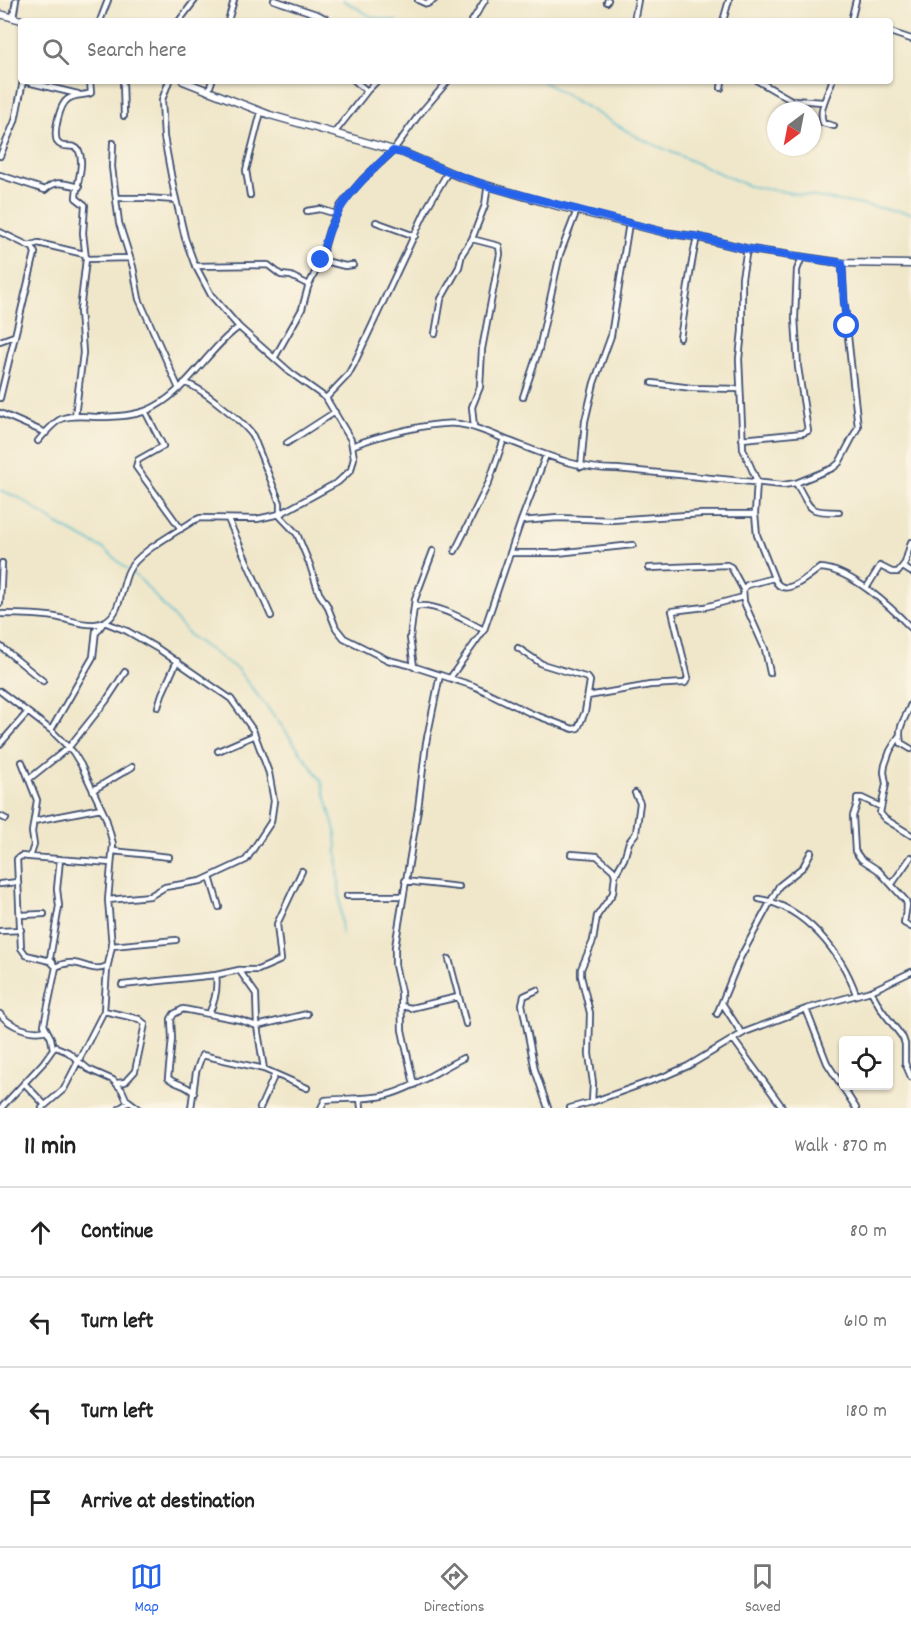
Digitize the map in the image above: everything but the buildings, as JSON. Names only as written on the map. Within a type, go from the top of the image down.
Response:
[{"type":"street","points":[[13,18],[16,0]]},
{"type":"street","points":[[101,18],[108,0]]},
{"type":"street","points":[[182,18],[195,0]]},
{"type":"street","points":[[229,18],[234,0]]},
{"type":"street","points":[[274,0],[324,18]]},
{"type":"street","points":[[418,0],[427,4],[434,0]]},
{"type":"street","points":[[474,18],[485,0]]},
{"type":"street","points":[[635,18],[638,0]]},
{"type":"street","points":[[724,18],[729,0]]},
{"type":"street","points":[[853,18],[856,0]]},
{"type":"street","points":[[0,14],[18,19]]},
{"type":"street","points":[[893,33],[911,39]]},
{"type":"street","points":[[0,156],[15,121],[22,84]]},
{"type":"street","points":[[35,84],[80,95]]},
{"type":"street","points":[[75,416],[83,353],[80,311],[85,257],[85,205],[76,198],[79,187],[80,154],[75,147],[59,144],[56,141],[56,132],[58,118],[65,101],[91,93],[90,84]]},
{"type":"street","points":[[123,84],[124,116]]},
{"type":"street","points":[[97,632],[118,605],[132,565],[181,529],[200,518],[257,519],[279,514],[348,475],[354,462],[352,446],[326,398],[291,373],[239,327],[211,295],[195,266],[176,201],[162,112],[162,100],[168,84]]},
{"type":"street","points":[[190,84],[261,112],[404,153],[491,187],[629,224],[747,249],[842,263],[911,264]]},
{"type":"street","points":[[208,92],[211,84]]},
{"type":"street","points":[[359,84],[367,91]]},
{"type":"street","points":[[335,132],[374,84]]},
{"type":"street","points":[[275,357],[301,312],[336,214],[362,180],[393,151],[418,116],[445,84]]},
{"type":"street","points":[[721,88],[722,84]]},
{"type":"street","points":[[763,84],[790,99],[824,102]]},
{"type":"street","points":[[831,84],[821,118],[823,123],[834,126]]},
{"type":"street","points":[[250,195],[246,170],[261,112]]},
{"type":"street","points":[[113,143],[112,167],[119,223],[139,299],[178,388]]},
{"type":"street","points":[[326,398],[348,375],[354,364],[416,236],[428,206],[448,172]]},
{"type":"street","points":[[0,175],[45,190],[51,184],[58,182],[79,187]]},
{"type":"street","points":[[435,333],[441,299],[459,267],[462,254],[472,239],[485,205],[487,190],[491,187]]},
{"type":"street","points":[[117,198],[138,197],[176,201]]},
{"type":"street","points":[[307,211],[320,209],[336,214]]},
{"type":"street","points":[[523,397],[539,350],[546,310],[561,254],[577,210]]},
{"type":"street","points":[[376,222],[416,236]]},
{"type":"street","points":[[581,466],[585,422],[594,383],[611,336],[629,224]]},
{"type":"street","points":[[0,232],[34,250],[0,398]]},
{"type":"street","points":[[680,338],[687,303],[688,278],[698,237]]},
{"type":"street","points":[[472,239],[499,246],[500,254],[482,349],[480,387],[472,407],[474,428]]},
{"type":"street","points":[[30,246],[38,243],[85,257],[130,258]]},
{"type":"street","points":[[747,249],[742,279],[742,331],[739,358],[742,439],[743,449],[757,481],[755,514],[757,535],[776,584],[782,588],[792,587],[820,568],[825,568],[867,588],[911,628]]},
{"type":"street","points":[[742,439],[808,431],[798,367],[795,318],[797,270],[802,257]]},
{"type":"street","points":[[321,260],[345,266],[353,265]]},
{"type":"street","points":[[352,446],[392,434],[441,424],[461,424],[546,455],[598,470],[617,469],[783,485],[796,483],[833,468],[839,463],[858,427],[842,263]]},
{"type":"street","points":[[195,266],[268,265],[282,274],[309,285]]},
{"type":"street","points":[[38,441],[62,419],[75,416],[119,416],[155,407],[178,388],[219,344],[239,327]]},
{"type":"street","points":[[0,341],[14,336]]},
{"type":"street","points":[[184,382],[202,392],[246,427],[253,436],[280,503],[279,514],[297,534],[303,545],[319,593],[340,634],[353,644],[382,658],[474,686],[530,713],[573,729],[579,728],[588,696],[590,681],[588,678],[542,664],[518,648]]},
{"type":"street","points":[[652,383],[692,388],[739,389]]},
{"type":"street","points":[[145,411],[163,446],[138,460],[136,467],[181,529]]},
{"type":"street","points":[[287,443],[335,412]]},
{"type":"street","points":[[0,413],[46,433]]},
{"type":"street","points":[[455,550],[489,482],[504,440]]},
{"type":"street","points":[[450,678],[484,630],[546,455]]},
{"type":"street","points":[[796,483],[812,509],[817,512],[839,512]]},
{"type":"street","points":[[521,521],[755,514]]},
{"type":"street","points":[[228,519],[272,616]]},
{"type":"street","points":[[867,588],[877,567],[880,566],[892,572],[898,572],[903,567],[911,542]]},
{"type":"street","points":[[511,554],[556,554],[633,544]]},
{"type":"street","points":[[414,667],[410,638],[417,594],[433,551]]},
{"type":"street","points":[[0,603],[2,563]]},
{"type":"street","points":[[649,567],[727,565],[731,567],[765,649],[770,673]]},
{"type":"street","points":[[903,567],[911,572]]},
{"type":"street","points":[[742,589],[747,585],[774,578]]},
{"type":"street","points":[[588,696],[650,685],[685,683],[688,678],[672,610],[705,607],[743,597]]},
{"type":"street","points":[[415,607],[425,606],[453,614],[484,630]]},
{"type":"street","points":[[0,614],[54,617],[95,625],[105,622],[127,631],[177,661],[231,699],[247,719],[255,735],[269,773],[274,808],[272,822],[246,860],[210,877],[194,883],[165,887],[150,896],[108,900]]},
{"type":"street","points":[[51,730],[93,657],[97,632],[95,625]]},
{"type":"street","points":[[0,646],[43,681]]},
{"type":"street","points":[[158,707],[177,661]]},
{"type":"street","points":[[29,779],[69,747],[106,701],[125,672]]},
{"type":"street","points":[[414,1085],[402,1030],[400,982],[395,965],[395,946],[418,809],[426,743],[441,675]]},
{"type":"street","points":[[0,691],[51,730],[69,747],[81,765],[113,838],[108,900],[112,946],[107,966],[104,1011],[64,1089],[45,1105]]},
{"type":"street","points":[[911,704],[900,727],[899,736],[901,743],[911,749]]},
{"type":"street","points":[[0,744],[27,713]]},
{"type":"street","points":[[218,751],[255,735]]},
{"type":"street","points":[[899,736],[885,765],[886,784],[880,813],[885,819],[911,835]]},
{"type":"street","points":[[22,762],[37,801],[32,832],[34,845],[30,857]]},
{"type":"street","points":[[93,790],[132,767]]},
{"type":"street","points":[[615,875],[624,860],[629,842],[636,833],[640,804],[635,793]]},
{"type":"street","points":[[880,807],[862,798],[857,798],[853,816],[855,849],[861,859],[878,870],[906,901],[904,923],[911,927]]},
{"type":"street","points":[[34,821],[101,808]]},
{"type":"street","points":[[0,816],[6,819]]},
{"type":"street","points":[[113,851],[169,857]]},
{"type":"street","points":[[717,1014],[740,958],[779,886],[803,867],[811,852]]},
{"type":"street","points":[[571,854],[597,856],[614,870],[615,875],[613,893],[597,916],[593,941],[581,969],[590,1013],[589,1054],[593,1083],[592,1102]]},
{"type":"street","points":[[55,966],[50,961],[24,954],[21,948],[17,859],[21,856],[111,863]]},
{"type":"street","points":[[892,884],[911,857]]},
{"type":"street","points":[[60,859],[57,889],[59,906],[50,958],[55,966],[44,1022],[46,1030],[54,1047],[68,1052],[88,1070],[106,1076],[117,1083],[129,1102],[138,1108]]},
{"type":"street","points":[[122,985],[216,975],[239,970],[258,970],[281,960],[277,924],[302,871]]},
{"type":"street","points":[[210,877],[219,907]]},
{"type":"street","points":[[405,881],[459,887]]},
{"type":"street","points":[[0,884],[18,882]]},
{"type":"street","points":[[347,896],[402,896]]},
{"type":"street","points":[[759,899],[771,901],[791,910],[825,940],[850,977],[856,994]]},
{"type":"street","points":[[21,915],[44,914]]},
{"type":"street","points":[[0,931],[21,930]]},
{"type":"street","points":[[112,946],[176,940]]},
{"type":"street","points":[[449,959],[466,1024]]},
{"type":"street","points":[[55,966],[71,962],[100,970],[107,966]]},
{"type":"street","points":[[239,970],[256,994],[257,1026],[264,1070]]},
{"type":"street","points":[[570,1108],[586,1106],[665,1076],[742,1034],[806,1009],[871,991],[911,972]]},
{"type":"street","points":[[208,1014],[214,1003],[216,975]]},
{"type":"street","points":[[537,990],[524,996],[522,1004],[535,1070],[548,1108]]},
{"type":"street","points":[[871,991],[881,1009],[903,1038],[905,1063],[911,1077]]},
{"type":"street","points":[[401,1006],[411,1008],[458,997]]},
{"type":"street","points":[[722,1003],[742,1034]]},
{"type":"street","points":[[194,1093],[188,1086],[168,1078],[172,1039],[170,1026],[174,1014],[183,1009],[240,1020],[257,1026],[307,1014]]},
{"type":"street","points":[[806,1009],[827,1063],[856,1108]]},
{"type":"street","points":[[104,1011],[139,1019],[145,1024],[135,1071],[125,1082],[117,1083]]},
{"type":"street","points":[[0,1014],[9,1023],[22,1028],[32,1031],[46,1030]]},
{"type":"street","points":[[733,1040],[783,1108]]},
{"type":"street","points":[[1,1108],[43,1063],[54,1047]]},
{"type":"street","points":[[191,1108],[198,1065],[202,1055],[264,1070],[307,1088]]},
{"type":"street","points":[[321,1108],[326,1100],[387,1095],[414,1085],[463,1058]]},
{"type":"street","points":[[260,1108],[275,1074]]},
{"type":"street","points":[[24,1083],[45,1105],[53,1108]]},
{"type":"street","points":[[360,1098],[361,1108]]},
{"type":"street","points":[[120,1108],[129,1102]]},
{"type":"waterway","points":[[343,0],[372,17],[378,18]]},
{"type":"waterway","points":[[547,84],[639,138],[749,186],[911,213]]},
{"type":"waterway","points":[[0,490],[20,498],[57,524],[104,549],[127,569]]},
{"type":"waterway","points":[[131,572],[141,580],[190,636],[237,669],[321,780],[336,834],[342,934]]},
{"type":"route","points":[[321,260],[333,218],[341,205],[362,180],[393,151],[404,153],[465,179],[629,224],[747,249],[842,263],[847,326]]}]
